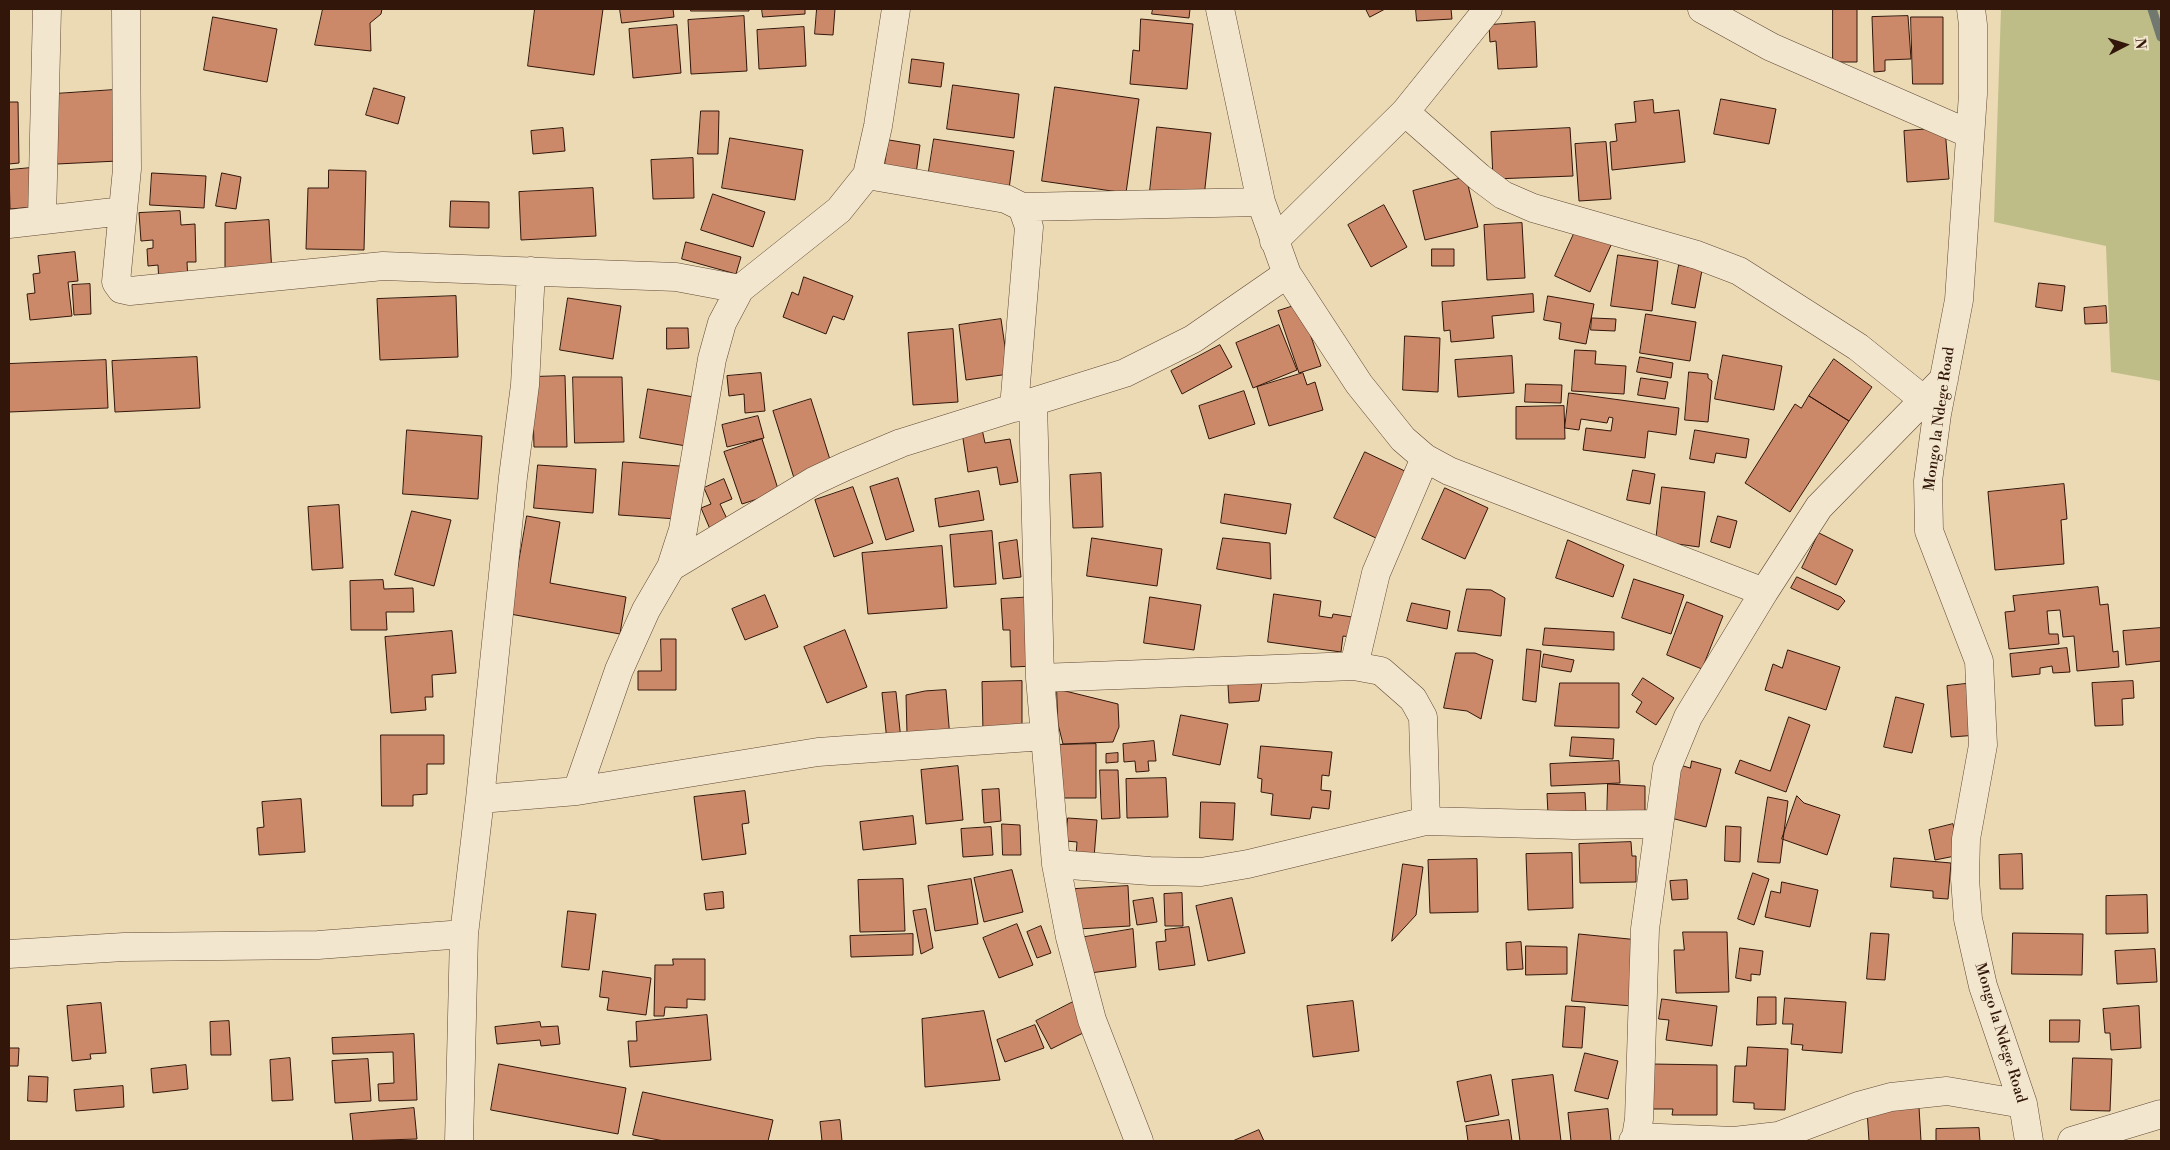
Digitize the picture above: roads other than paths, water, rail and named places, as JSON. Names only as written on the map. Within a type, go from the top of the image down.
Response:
[{"type":"street","points":[[42,219],[46,9]]},
{"type":"street","points":[[126,9],[126,169],[116,282],[121,289],[130,291],[383,266],[676,277],[740,289]]},
{"type":"street","points":[[578,791],[619,670],[646,610],[671,567],[683,530],[712,358],[722,323],[740,289],[840,210],[867,175],[878,126],[896,9]]},
{"type":"street","points":[[1220,9],[1261,202],[1287,274],[1359,384],[1403,439],[1425,458],[1449,471],[1764,592]]},
{"type":"street","points":[[1274,241],[1405,112],[1488,9]]},
{"type":"street","points":[[1702,9],[1771,47],[1970,134]]},
{"type":"street","name":"Mongo la Ndege Road","points":[[1971,9],[1973,25],[1973,94],[1959,300],[1928,481],[1929,531],[1979,661],[1983,745],[1966,839],[1965,879],[1968,919],[1983,986],[2023,1104],[2029,1141]]},
{"type":"street","points":[[1405,112],[1503,196],[1533,208],[1697,255],[1738,271],[1858,347],[1924,400]]},
{"type":"street","points":[[867,175],[1006,199],[1022,207],[1261,202]]},
{"type":"street","points":[[1022,207],[1028,218],[1029,227],[1024,405],[1040,678],[1056,864],[1070,938],[1092,1020],[1139,1141]]},
{"type":"street","points":[[9,224],[123,211]]},
{"type":"street","points":[[459,1141],[464,934],[480,799],[513,477],[525,385],[531,271]]},
{"type":"street","points":[[671,567],[814,481],[846,466],[901,443],[1125,374],[1193,339],[1287,274]]},
{"type":"street","points":[[1944,379],[1819,507],[1764,592],[1688,717],[1667,768],[1645,929],[1639,1119],[1634,1139],[1734,1141],[1778,1136],[1858,1106],[1891,1097],[1947,1091],[2023,1104]]},
{"type":"street","points":[[1354,666],[1376,573],[1425,458]]},
{"type":"street","points":[[1040,678],[1354,666],[1381,671],[1413,699],[1423,717],[1426,821]]},
{"type":"street","points":[[480,799],[578,791],[818,752],[1045,736]]},
{"type":"street","points":[[1056,864],[1150,871],[1200,872],[1248,864],[1426,821],[1574,825],[1659,824]]},
{"type":"street","points":[[9,954],[124,947],[318,945],[464,934]]},
{"type":"street","points":[[2072,1141],[2160,1116]]},
{"type":"waterway","points":[[2152,9],[2161,37]]}]
